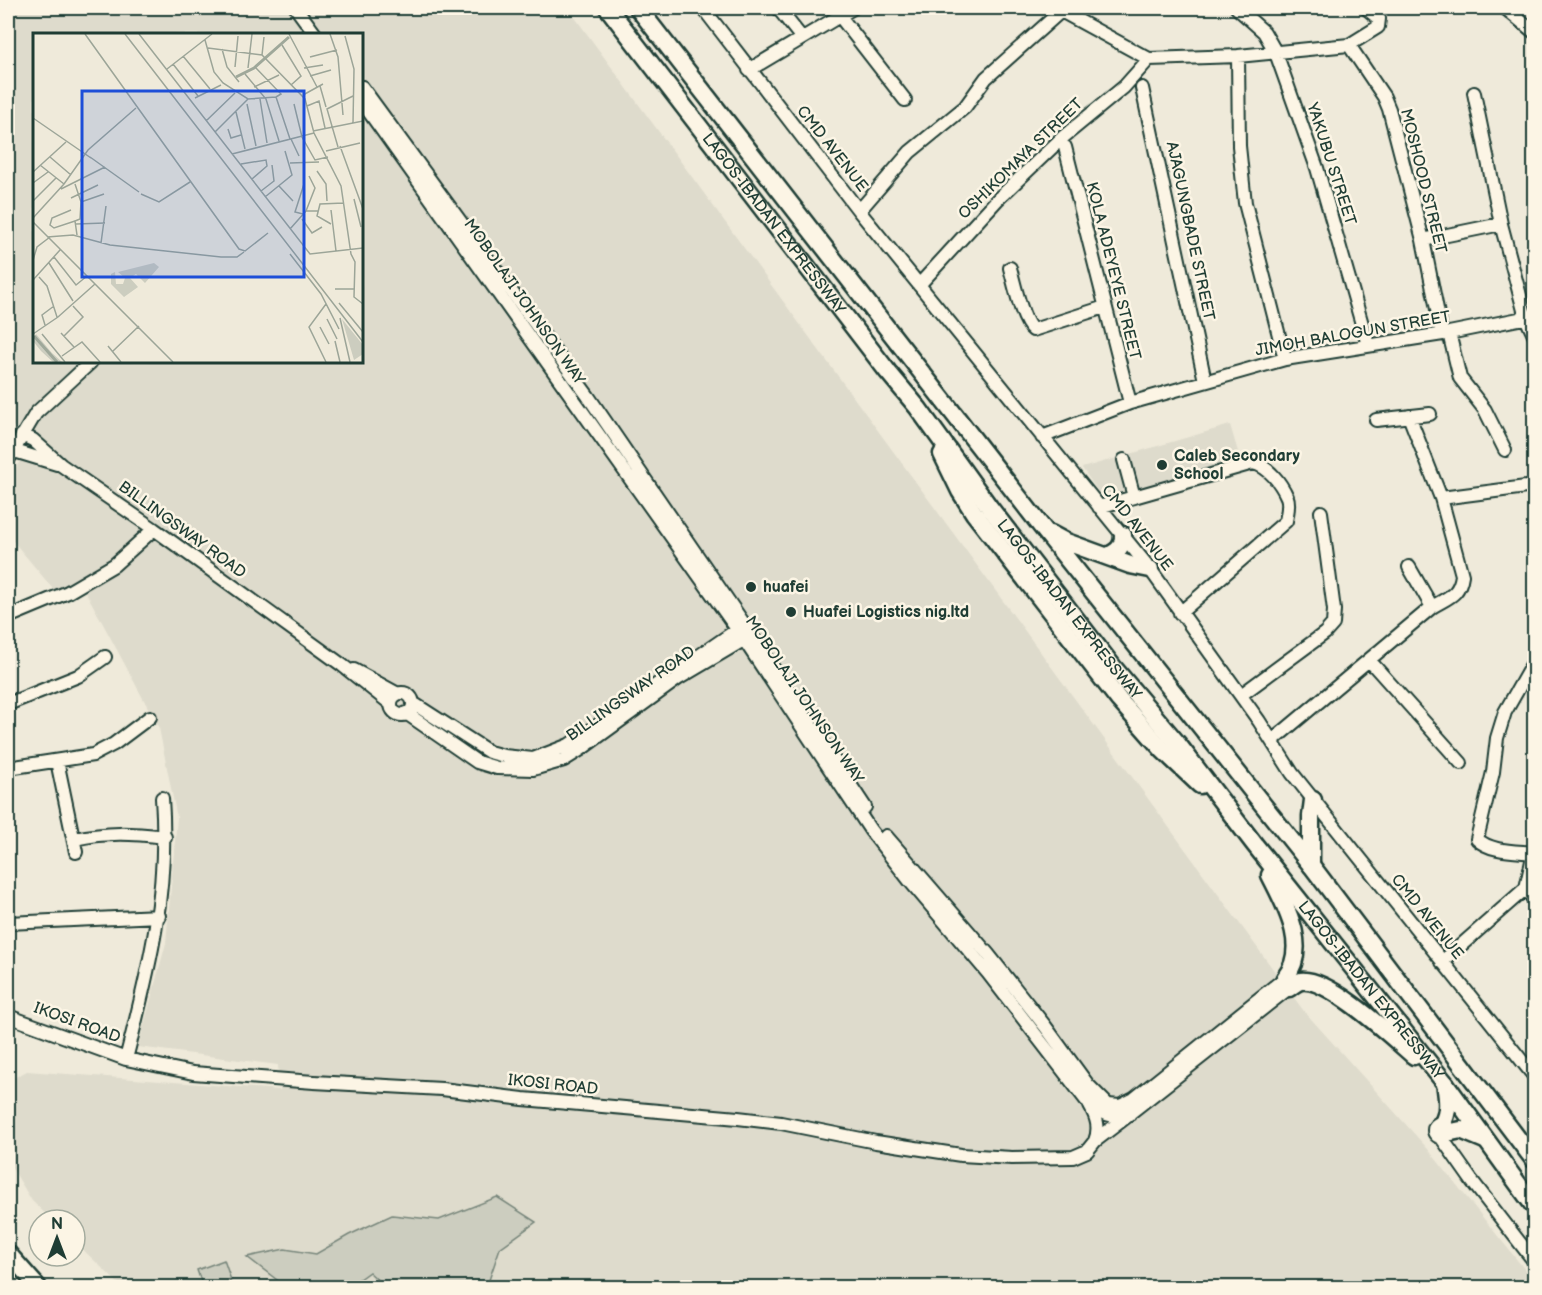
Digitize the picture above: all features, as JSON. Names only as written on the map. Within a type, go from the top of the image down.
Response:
[{"type":"highway","name":"LAGOS-IBADAN EXPRESSWAY","points":[[608,8],[933,428],[990,508],[1113,667],[1139,696],[1445,1083],[1534,1206]]},
{"type":"highway","name":"LAGOS-IBADAN EXPRESSWAY","points":[[638,8],[1041,526],[1311,866],[1534,1160]]},
{"type":"highway","points":[[948,407],[933,428],[945,460],[974,513],[1119,700],[1163,750],[1205,789],[1219,798]]},
{"type":"highway","points":[[1041,526],[1053,536],[1064,541],[1130,565],[1149,569]]},
{"type":"highway","points":[[1108,556],[1118,551],[1123,543],[1123,535]]},
{"type":"highway","points":[[1139,696],[1137,678],[1142,671],[1154,672],[1169,687]]},
{"type":"highway","points":[[1311,866],[1313,800]]},
{"type":"highway","points":[[1255,845],[1286,907],[1293,928],[1296,947],[1295,961],[1287,983],[1308,981],[1328,988],[1371,1019],[1445,1083],[1447,1111],[1443,1131],[1461,1130],[1486,1140]]},
{"type":"main road","points":[[8,1253],[39,1287]]},
{"type":"main road","points":[[8,1268],[27,1287]]},
{"type":"street","points":[[296,8],[314,33]]},
{"type":"street","points":[[306,8],[323,33]]},
{"type":"street","name":"CMD AVENUE","points":[[703,8],[859,211],[1123,535],[1241,695],[1313,800],[1534,1076]]},
{"type":"street","points":[[778,8],[801,37]]},
{"type":"street","points":[[749,70],[853,8]]},
{"type":"street","name":"YAKUBU STREET","points":[[1237,8],[1264,32],[1276,53],[1317,168],[1368,345]]},
{"type":"street","points":[[859,211],[910,152],[965,106],[986,78],[1059,9],[1149,59],[1238,56],[1349,45],[1378,27],[1379,19],[1366,8]]},
{"type":"street","points":[[1505,8],[1534,31]]},
{"type":"street","points":[[839,15],[905,100]]},
{"type":"street","name":"MOSHOOD STREET","points":[[1349,45],[1384,97],[1389,109],[1446,334],[1460,378],[1485,410],[1505,450]]},
{"type":"street","points":[[1238,56],[1239,146],[1245,204],[1285,359]]},
{"type":"street","name":"OSHIKOMAYA STREET","points":[[919,285],[997,200],[1062,138],[1124,87],[1149,59]]},
{"type":"street","name":"MOBOLAJI JOHNSON WAY","points":[[363,88],[588,396],[744,632],[871,831],[909,881],[988,973],[1086,1100],[1101,1113]]},
{"type":"street","name":"AJAGUNGBADE STREET","points":[[1142,88],[1205,381]]},
{"type":"street","points":[[1474,93],[1501,224],[1534,335]]},
{"type":"street","name":"MOBOLAJI JOHNSON WAY","points":[[367,120],[744,632],[877,826],[1008,977],[1088,1085],[1101,1113]]},
{"type":"street","name":"KOLA ADEYEYE STREET","points":[[1065,147],[1130,403]]},
{"type":"street","points":[[1423,240],[1501,224]]},
{"type":"street","points":[[1010,268],[1024,317],[1028,327],[1033,330],[1105,307]]},
{"type":"street","name":"JIMOH BALOGUN STREET","points":[[1042,436],[1130,403],[1285,359],[1446,334],[1530,317]]},
{"type":"street","points":[[9,453],[36,413],[90,363]]},
{"type":"street","points":[[1376,420],[1430,414]]},
{"type":"street","points":[[1272,741],[1432,607],[1455,594],[1460,587],[1462,576],[1440,498],[1409,416]]},
{"type":"street","name":"BILLINGSWAY ROAD","points":[[22,435],[33,440],[61,465],[154,529],[342,665],[355,677],[394,699]]},
{"type":"street","name":"BILLINGSWAY ROAD","points":[[9,453],[61,465]]},
{"type":"street","points":[[1124,460],[1134,496]]},
{"type":"street","points":[[1099,507],[1253,463],[1267,470],[1288,498],[1286,521],[1180,613]]},
{"type":"street","points":[[1440,498],[1534,486]]},
{"type":"street","points":[[1241,695],[1325,633],[1333,624],[1334,610],[1322,512]]},
{"type":"street","points":[[8,616],[68,592],[114,565],[154,529]]},
{"type":"street","points":[[1409,567],[1432,607]]},
{"type":"street","name":"BILLINGSWAY ROAD","points":[[409,708],[489,752],[533,759],[569,745],[744,632]]},
{"type":"street","points":[[8,704],[78,676],[105,657]]},
{"type":"street","points":[[1369,660],[1461,763]]},
{"type":"street","points":[[1442,962],[1526,888],[1534,853],[1490,847],[1477,839],[1493,772],[1497,738],[1505,712],[1534,661]]},
{"type":"street","points":[[408,695],[409,708],[396,712],[394,699],[408,695]]},
{"type":"street","points":[[8,768],[93,755],[114,744],[150,717]]},
{"type":"street","points":[[57,761],[75,846],[101,833],[127,832],[165,837]]},
{"type":"street","points":[[126,1059],[147,978],[159,915],[165,837],[162,798]]},
{"type":"street","points":[[1526,888],[1534,900]]},
{"type":"street","points":[[8,923],[159,915]]},
{"type":"street","points":[[1124,1113],[1137,1108],[1287,983]]},
{"type":"street","points":[[1124,1113],[1134,1099],[1287,983]]},
{"type":"street","name":"IKOSI ROAD","points":[[8,1016],[126,1059],[193,1073],[442,1089],[523,1099],[738,1118],[781,1123],[876,1142],[961,1155],[1065,1158],[1080,1155],[1124,1113]]},
{"type":"street","points":[[1095,1141],[1101,1113],[1114,1107],[1124,1113]]},
{"type":"street","points":[[1443,1131],[1472,1181],[1534,1261]]},
{"type":"shaded area","points":[[8,8],[568,8],[1303,1010],[1427,1148],[1534,1281],[1534,1287],[122,1287],[87,1253],[87,1208],[39,1208],[32,1201],[8,1161],[8,1081],[27,1071],[280,1090],[278,1065],[138,1047],[166,943],[177,818],[159,728],[81,583],[54,590],[8,535],[8,480],[33,440],[8,423]]},
{"type":"shaded area","name":"Caleb Secondary School","points":[[1230,425],[1241,462],[1106,503],[1082,468]]},
{"type":"shaded area","points":[[497,1197],[536,1222],[500,1248],[488,1283],[483,1287],[385,1287],[369,1272],[348,1287],[285,1287],[247,1257],[285,1249],[316,1254],[349,1235],[392,1215],[439,1220]]},
{"type":"shaded area","points":[[224,1260],[231,1280],[225,1287],[203,1287],[197,1270]]},
{"type":"place","name":"Caleb Secondary School","points":[[1162,465]]},
{"type":"place","name":"huafei","points":[[751,587]]},
{"type":"place","name":"Huafei Logistics nig.ltd","points":[[791,612]]}]
